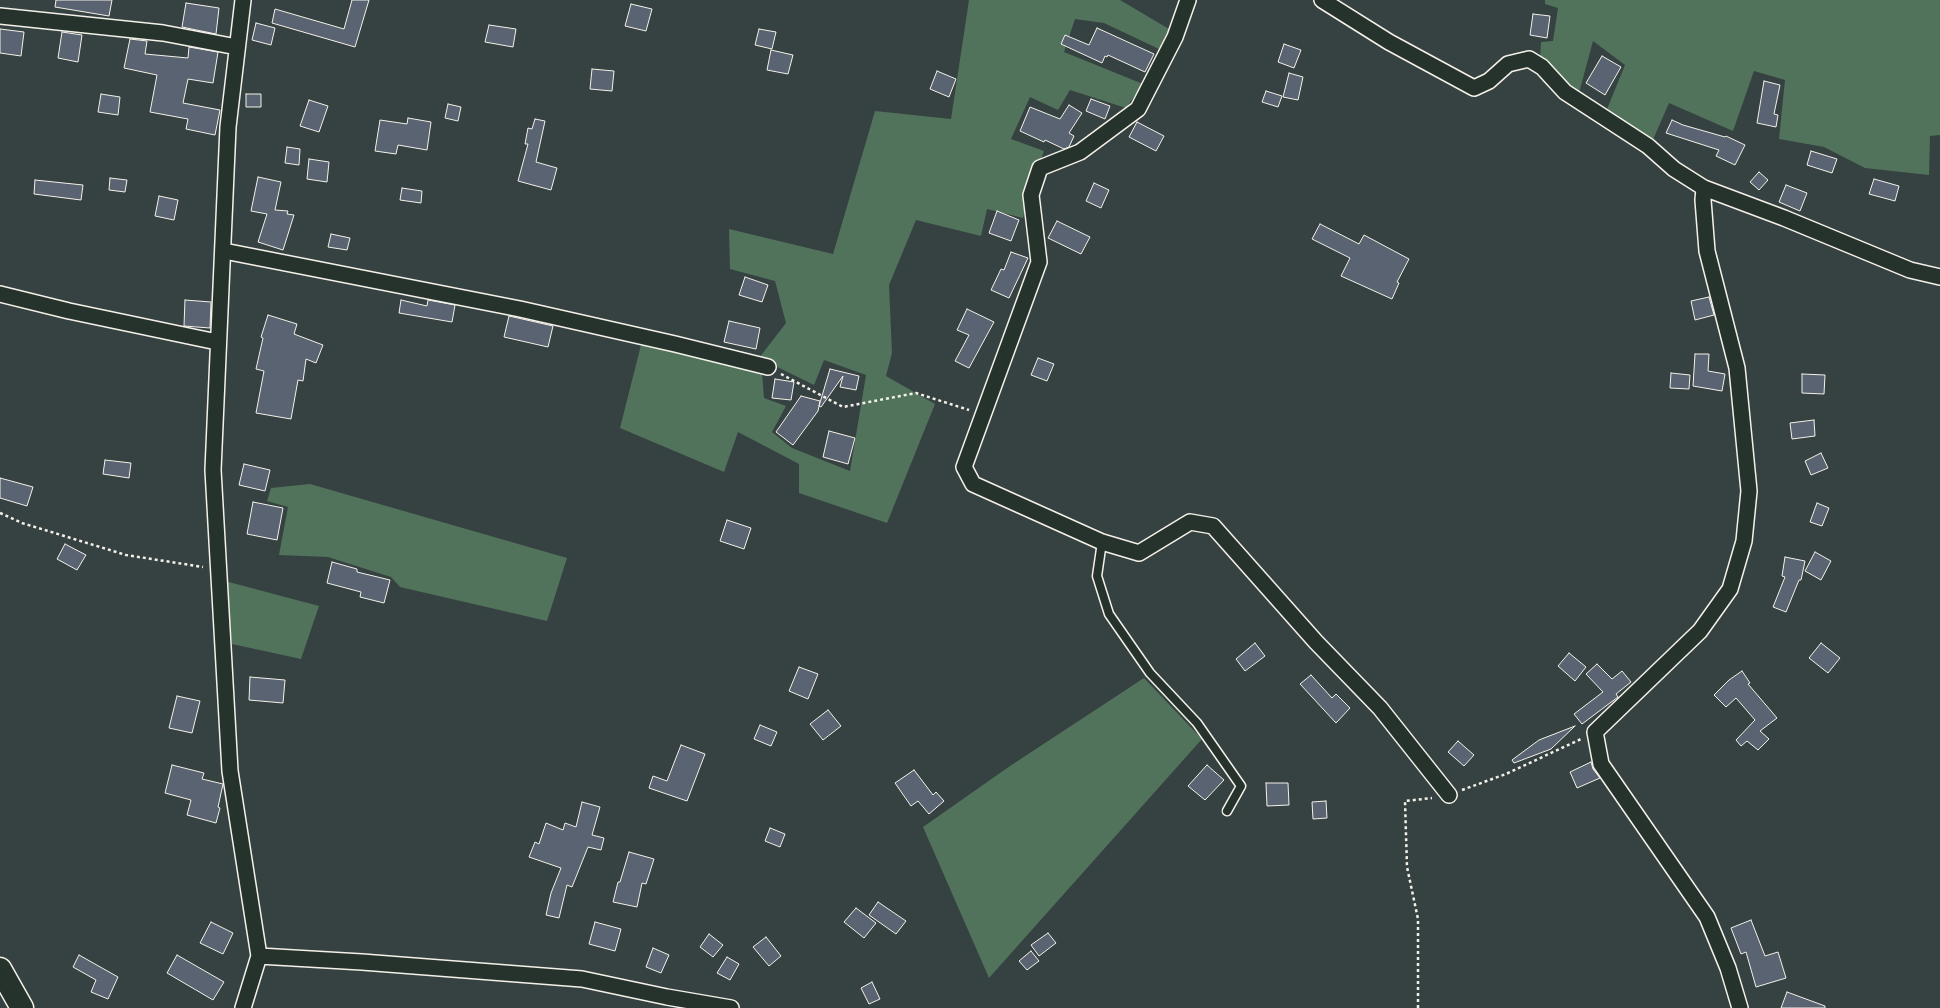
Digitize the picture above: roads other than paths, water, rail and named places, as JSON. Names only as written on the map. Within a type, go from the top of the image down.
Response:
[{"type":"street","points":[[243,0],[228,127],[224,251],[217,342],[213,470],[230,771],[259,956],[243,1008]]},
{"type":"street","points":[[1188,0],[1175,37],[1138,109],[1080,152],[1040,168],[1030,196],[1039,262],[982,414],[964,467],[973,484],[1102,542],[1139,553],[1190,522],[1213,526],[1316,642],[1380,708],[1449,795]]},
{"type":"street","points":[[1322,0],[1389,42],[1474,88],[1489,81],[1508,64],[1529,59],[1542,67],[1565,92],[1648,146],[1674,169],[1704,188],[1784,218],[1910,270],[1940,277]]},
{"type":"street","points":[[0,16],[163,33],[237,47]]},
{"type":"street","points":[[1704,188],[1702,200],[1707,251],[1737,368],[1749,492],[1744,541],[1730,589],[1700,632],[1595,732],[1601,764],[1707,917],[1728,968],[1740,1008]]},
{"type":"street","points":[[224,251],[520,309],[675,344],[768,367]]},
{"type":"street","points":[[0,294],[69,311],[217,342]]},
{"type":"street","points":[[259,956],[362,962],[582,979],[667,998],[731,1008]]},
{"type":"street","points":[[0,969],[22,1008]]},
{"type":"lane","points":[[1102,542],[1097,576],[1109,614],[1150,674],[1197,723],[1241,786],[1227,811]]}]
